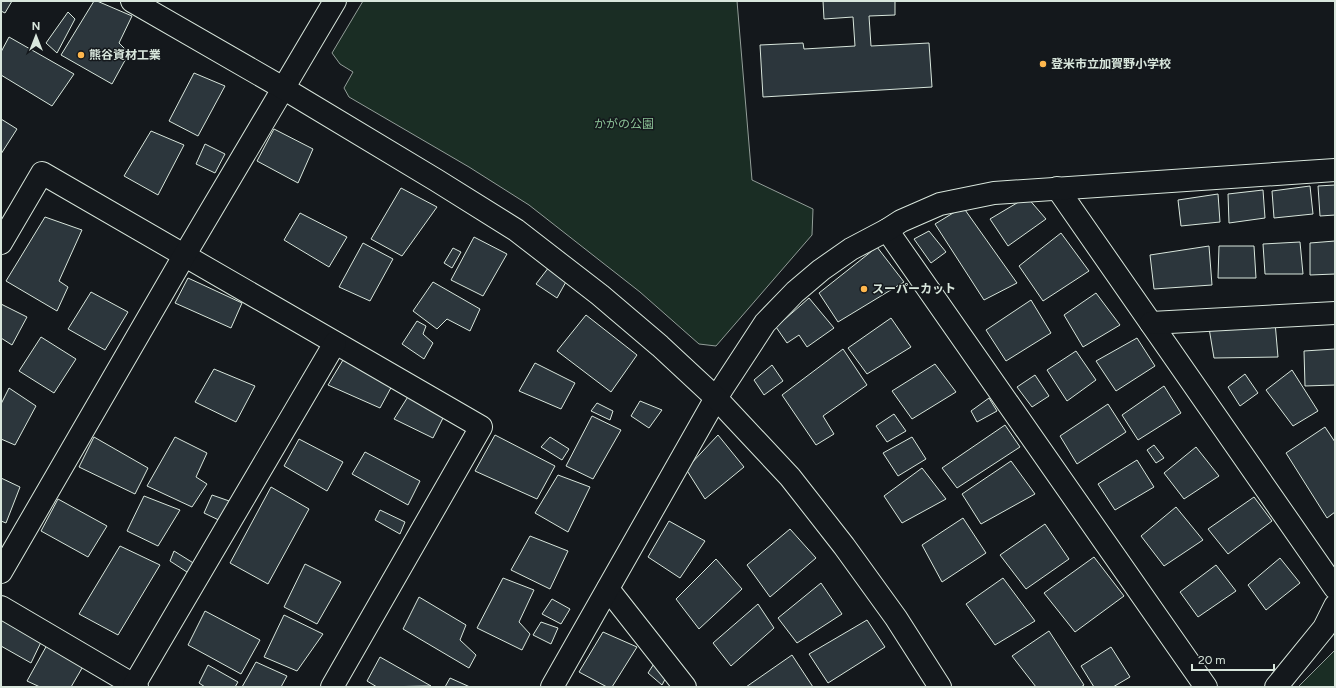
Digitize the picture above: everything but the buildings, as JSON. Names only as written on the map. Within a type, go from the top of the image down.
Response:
[{"type":"street","points":[[1,572],[184,256],[335,1]]},
{"type":"street","points":[[140,3],[436,180],[516,230],[600,295],[660,346],[716,398],[790,477],[844,546],[896,618],[940,687]]},
{"type":"street","points":[[552,687],[716,398],[766,323],[795,292],[821,270],[850,249],[901,221],[940,204],[994,193],[1335,170]]},
{"type":"street","points":[[1,243],[42,173],[481,427],[332,687]]},
{"type":"street","points":[[1057,188],[1335,588]]},
{"type":"street","points":[[887,230],[1206,687]]},
{"type":"street","points":[[1151,323],[1335,313]]},
{"type":"street","points":[[1,607],[136,686],[335,343]]},
{"type":"street","points":[[608,589],[685,687]]},
{"type":"street","points":[[1276,687],[1324,628],[1335,606]]},
{"type":"green space","name":"かがの公園","points":[[363,1],[737,1],[752,180],[813,209],[812,235],[716,346],[699,344],[640,292],[529,205],[469,167],[349,97],[344,88],[353,72],[340,64],[332,53]]},
{"type":"green space","points":[[1335,650],[1335,687],[1298,687]]},
{"type":"place","name":"熊谷資材工業","points":[[81,55]]},
{"type":"place","name":"登米市立加賀野小学校","points":[[1043,64]]},
{"type":"place","name":"スーパーカット","points":[[864,289]]}]
